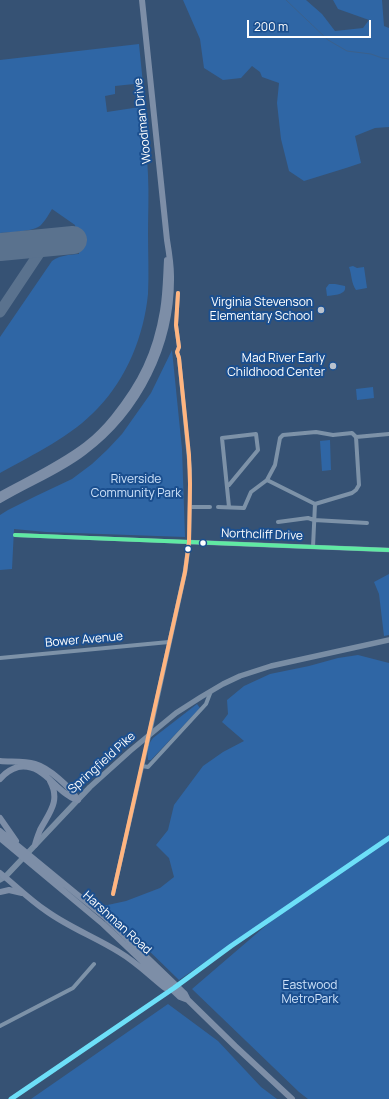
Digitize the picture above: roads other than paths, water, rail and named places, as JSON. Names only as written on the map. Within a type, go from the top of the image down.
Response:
[{"type":"main road","name":"Woodman Drive","points":[[0,500],[70,462],[104,435],[114,425],[138,394],[157,356],[164,337],[170,303],[172,276],[142,0]]},
{"type":"main road","name":"Woodman Drive","points":[[0,495],[61,462],[87,444],[107,426],[130,397],[144,374],[158,336],[164,310],[166,289],[167,240]]},
{"type":"main road","name":"Springfield Pike","points":[[0,886],[2,877],[78,800],[107,772],[176,713],[211,691],[240,676],[271,666],[389,640]]},
{"type":"main road","points":[[0,761],[30,763],[46,768],[73,793],[78,800]]},
{"type":"main road","points":[[0,779],[10,770],[21,767],[33,768],[45,775],[69,797],[78,800]]},
{"type":"main road","points":[[35,845],[39,831],[52,810],[54,799],[51,782],[45,775]]},
{"type":"main road","points":[[0,818],[20,849]]},
{"type":"main road","points":[[0,831],[20,849]]},
{"type":"main road","points":[[0,838],[20,849]]},
{"type":"main road","name":"Harshman Road","points":[[20,849],[107,919],[162,979],[185,994],[188,1000],[292,1099]]},
{"type":"main road","points":[[2,877],[45,910],[76,929],[97,939],[162,979],[180,1001],[199,1010]]},
{"type":"main road","points":[[0,892],[9,890],[24,894]]},
{"type":"street","points":[[113,894],[170,642],[185,572],[189,542],[189,455],[179,358],[176,352],[179,347],[176,325],[178,293]]},
{"type":"street","points":[[218,507],[244,508],[251,492],[267,480],[275,465],[280,438],[283,435],[316,432],[333,435],[352,433],[356,437],[359,485],[352,493],[315,504],[267,480]]},
{"type":"street","points":[[229,485],[258,450],[256,434],[222,438],[229,507]]},
{"type":"street","points":[[356,437],[389,434]]},
{"type":"street","points":[[313,547],[315,504]]},
{"type":"street","points":[[190,507],[210,507]]},
{"type":"street","points":[[278,522],[308,518],[314,520],[367,523]]},
{"type":"street","name":"Northcliff Drive","points":[[15,535],[389,550]]},
{"type":"street","name":"Bower Avenue","points":[[0,658],[170,642]]},
{"type":"street","points":[[142,766],[148,767],[197,715],[206,704],[211,691]]},
{"type":"street","points":[[0,1026],[73,988],[94,964]]},
{"type":"waterway","points":[[286,0],[328,40],[347,51],[371,54],[389,59]]},
{"type":"place","name":"Virginia Stevenson Elementary School","points":[[321,310]]},
{"type":"place","name":"Mad River Early Childhood Center","points":[[333,366]]},
{"type":"park label","name":"Riverside Community Park","points":[[136,487]]},
{"type":"park label","name":"Eastwood MetroPark","points":[[310,993]]}]
